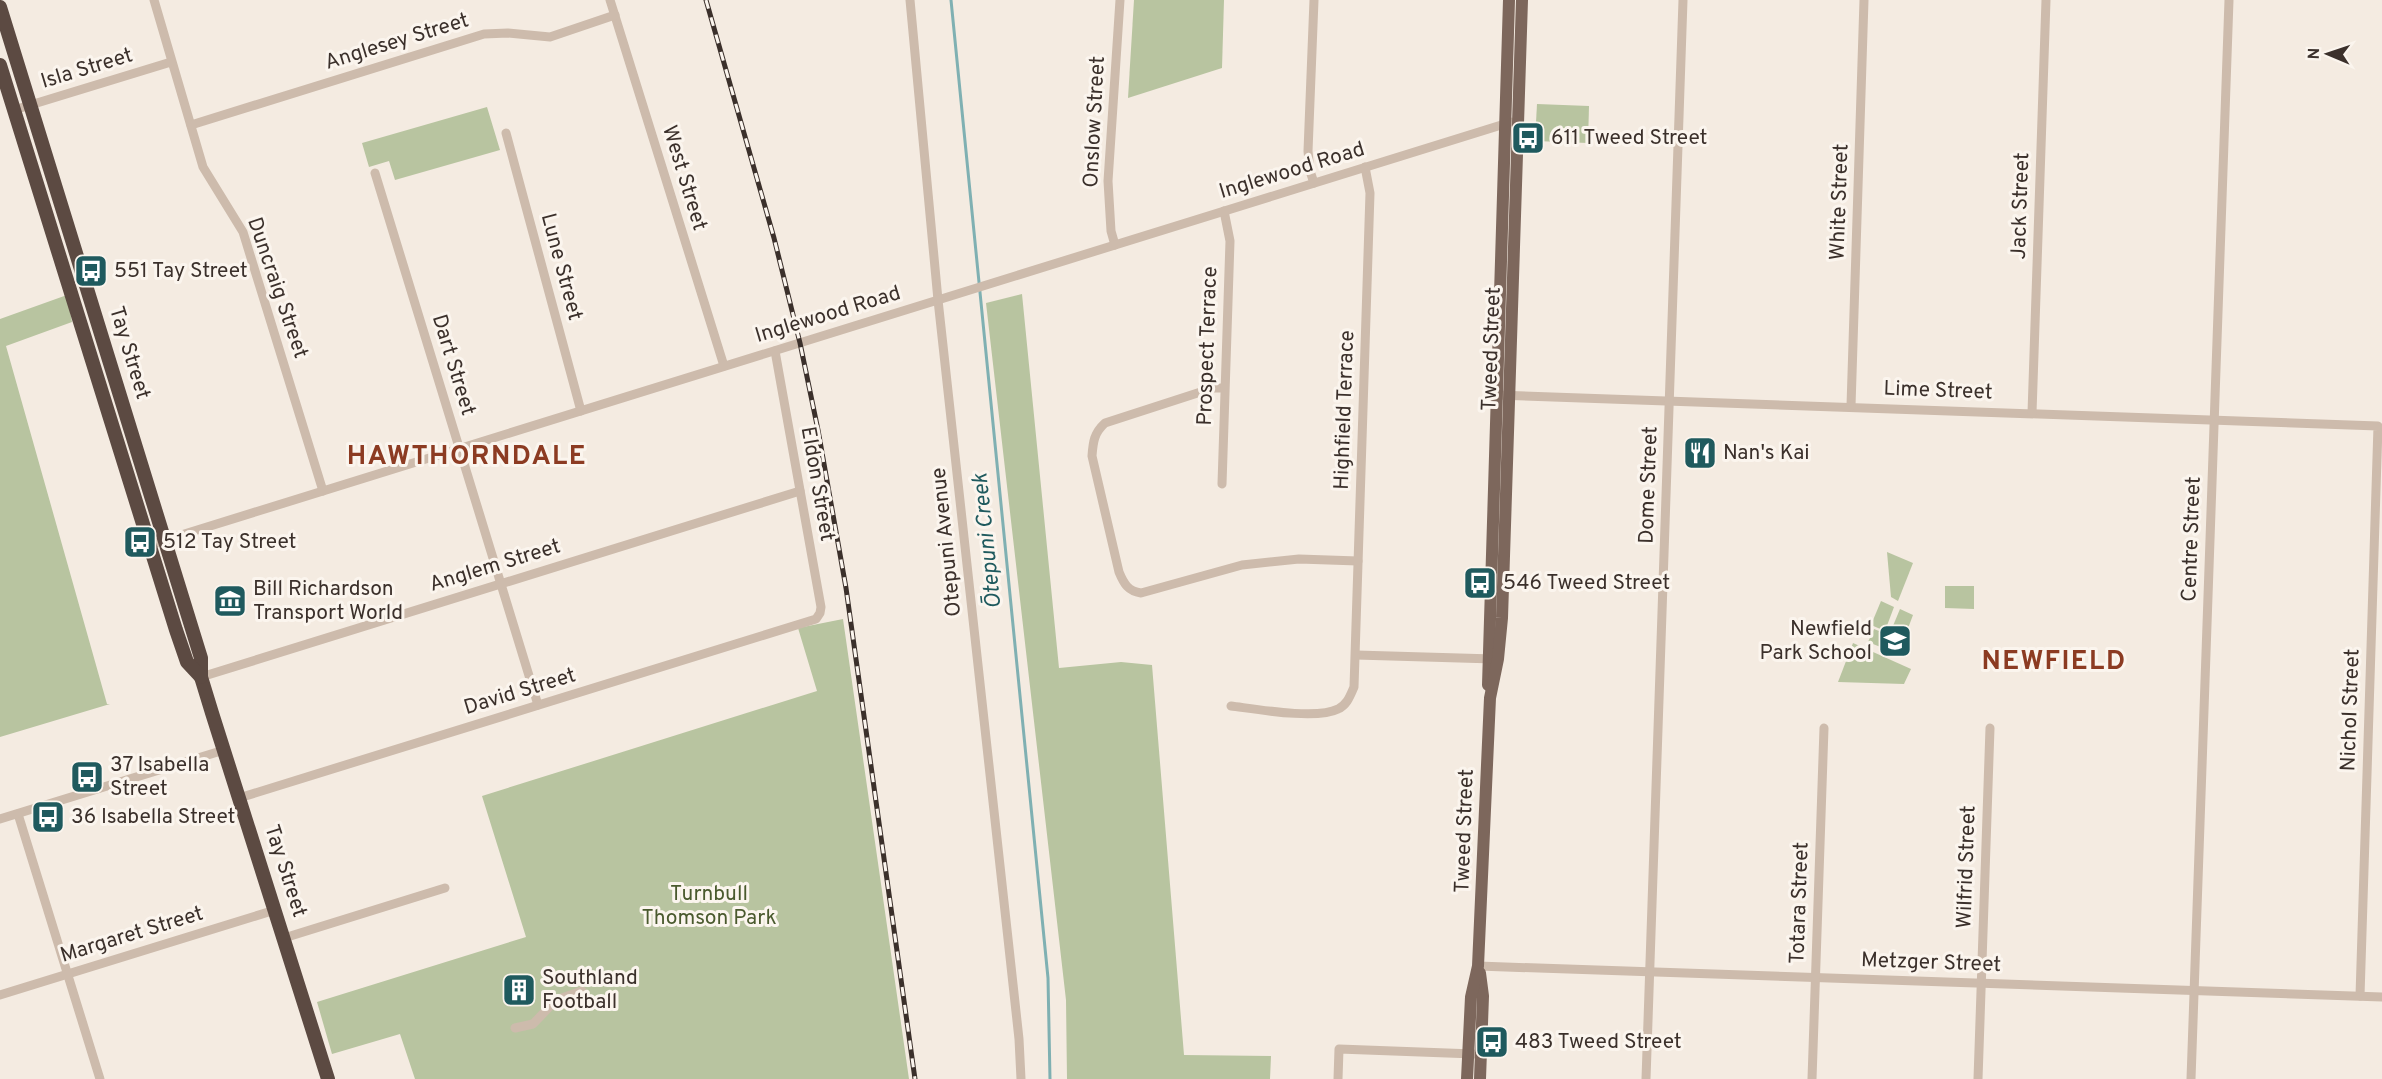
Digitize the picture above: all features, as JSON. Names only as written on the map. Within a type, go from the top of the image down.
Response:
[{"type":"highway","name":"Tay Street","points":[[0,7],[201,658],[201,677],[328,1079]]},
{"type":"highway","name":"Tay Street","points":[[0,65],[187,662],[201,677]]},
{"type":"highway","points":[[61,261],[77,255]]},
{"type":"highway","points":[[104,400],[120,395]]},
{"type":"main road","name":"Tweed Street","points":[[1493,659],[1497,395],[1509,0]]},
{"type":"main road","name":"Tweed Street","points":[[1467,1079],[1475,1054],[1483,996],[1478,966],[1490,698],[1487,676],[1502,618],[1522,0]]},
{"type":"main road","points":[[1508,42],[1521,42]]},
{"type":"main road","name":"Tweed Street","points":[[1475,1054],[1480,1079]]},
{"type":"street","name":"Duncraig Street","points":[[154,0],[207,176],[243,232],[323,491]]},
{"type":"street","name":"West Street","points":[[610,0],[724,366]]},
{"type":"street","name":"Otepuni Avenue","points":[[910,0],[938,300],[1019,1039],[1021,1079]]},
{"type":"street","name":"Onslow Street","points":[[1115,244],[1110,231],[1108,181],[1120,0]]},
{"type":"street","points":[[1314,0],[1308,151],[1314,183]]},
{"type":"street","name":"Dome Street","points":[[1646,1079],[1683,0]]},
{"type":"street","name":"White Street","points":[[1851,406],[1864,0]]},
{"type":"street","name":"Jack Street","points":[[2032,413],[2046,0]]},
{"type":"street","name":"Centre Street","points":[[2191,1079],[2229,0]]},
{"type":"street","name":"Anglesey Street","points":[[191,125],[484,34],[508,33],[550,37],[615,15]]},
{"type":"street","name":"Isla Street","points":[[14,110],[171,62]]},
{"type":"street","name":"Inglewood Road","points":[[149,545],[1518,121]]},
{"type":"street","name":"Lune Street","points":[[506,133],[581,411]]},
{"type":"street","name":"Highfield Terrace","points":[[1231,706],[1284,712],[1316,713],[1337,710],[1350,697],[1354,687],[1370,193],[1365,167]]},
{"type":"street","name":"Dart Street","points":[[375,173],[538,705]]},
{"type":"street","name":"Prospect Terrace","points":[[1222,484],[1230,241],[1224,211]]},
{"type":"street","name":"Eldon Street","points":[[775,351],[821,607],[820,613],[812,621]]},
{"type":"street","points":[[1224,388],[1213,388],[1105,423],[1097,430],[1093,441],[1092,456],[1119,572],[1125,585],[1141,593],[1242,565],[1299,559],[1358,561]]},
{"type":"street","name":"Lime Street","points":[[1497,395],[2378,426]]},
{"type":"street","name":"Nichol Street","points":[[2360,996],[2378,426]]},
{"type":"street","name":"Anglem Street","points":[[201,677],[800,491]]},
{"type":"street","name":"David Street","points":[[239,798],[812,621]]},
{"type":"street","points":[[1356,655],[1493,659]]},
{"type":"street","name":"Totara Street","points":[[1812,1079],[1824,728]]},
{"type":"street","name":"Wilfrid Street","points":[[1978,1079],[1990,728]]},
{"type":"street","points":[[0,819],[224,750]]},
{"type":"street","points":[[18,814],[100,1079]]},
{"type":"street","points":[[284,938],[445,888]]},
{"type":"street","name":"Margaret Street","points":[[0,995],[275,910]]},
{"type":"street","name":"Metzger Street","points":[[1478,966],[2382,997]]},
{"type":"street","points":[[515,1028],[533,1024],[556,1000],[582,991]]},
{"type":"street","points":[[1338,1079],[1339,1049],[1475,1054]]},
{"type":"green space","points":[[1134,0],[1224,0],[1222,68],[1128,98]]},
{"type":"green space","points":[[1537,104],[1589,106],[1588,143],[1535,141]]},
{"type":"green space","points":[[487,107],[500,150],[395,180],[389,161],[369,167],[362,143]]},
{"type":"green space","points":[[1022,294],[1059,668],[1121,662],[1152,665],[1184,1055],[1271,1056],[1270,1079],[1067,1079],[1066,1000],[986,303]]},
{"type":"green space","points":[[67,295],[72,322],[6,346],[107,704],[110,704],[0,737],[0,319]]},
{"type":"green space","points":[[1887,552],[1913,563],[1898,601],[1891,597]]},
{"type":"green space","points":[[1945,586],[1974,586],[1974,609],[1945,608]]},
{"type":"green space","points":[[1881,601],[1894,607],[1885,631],[1871,625]]},
{"type":"green space","points":[[1900,609],[1913,615],[1904,639],[1890,633]]},
{"type":"green space","name":"Turnbull Thomson Park","points":[[843,619],[909,1079],[415,1079],[400,1034],[332,1054],[317,1002],[526,937],[482,796],[817,691],[798,628]]},
{"type":"green space","points":[[1874,629],[1899,639],[1893,652],[1868,642]]},
{"type":"green space","points":[[1853,643],[1911,669],[1904,684],[1838,682]]},
{"type":"waterway","name":"Ōtepuni Creek","points":[[951,0],[1048,978],[1050,1079]]},
{"type":"railway","points":[[706,0],[774,238],[800,343],[818,430],[846,588],[915,1079]]},
{"type":"place","name":"611 Tweed Street","points":[[1528,138]]},
{"type":"place","name":"551 Tay Street","points":[[91,271]]},
{"type":"place","name":"Nan's Kai","points":[[1700,453]]},
{"type":"place","name":"512 Tay Street","points":[[140,542]]},
{"type":"place","name":"546 Tweed Street","points":[[1480,583]]},
{"type":"place","name":"Bill Richardson Transport World","points":[[230,601]]},
{"type":"place","name":"Newfield Park School","points":[[1895,641]]},
{"type":"place","name":"37 Isabella Street","points":[[87,777]]},
{"type":"place","name":"36 Isabella Street","points":[[48,817]]},
{"type":"place","name":"Southland Football","points":[[519,990]]},
{"type":"place","name":"483 Tweed Street","points":[[1492,1042]]},
{"type":"district","name":"HAWTHORNDALE","points":[[467,457]]},
{"type":"district","name":"NEWFIELD","points":[[2054,662]]}]
